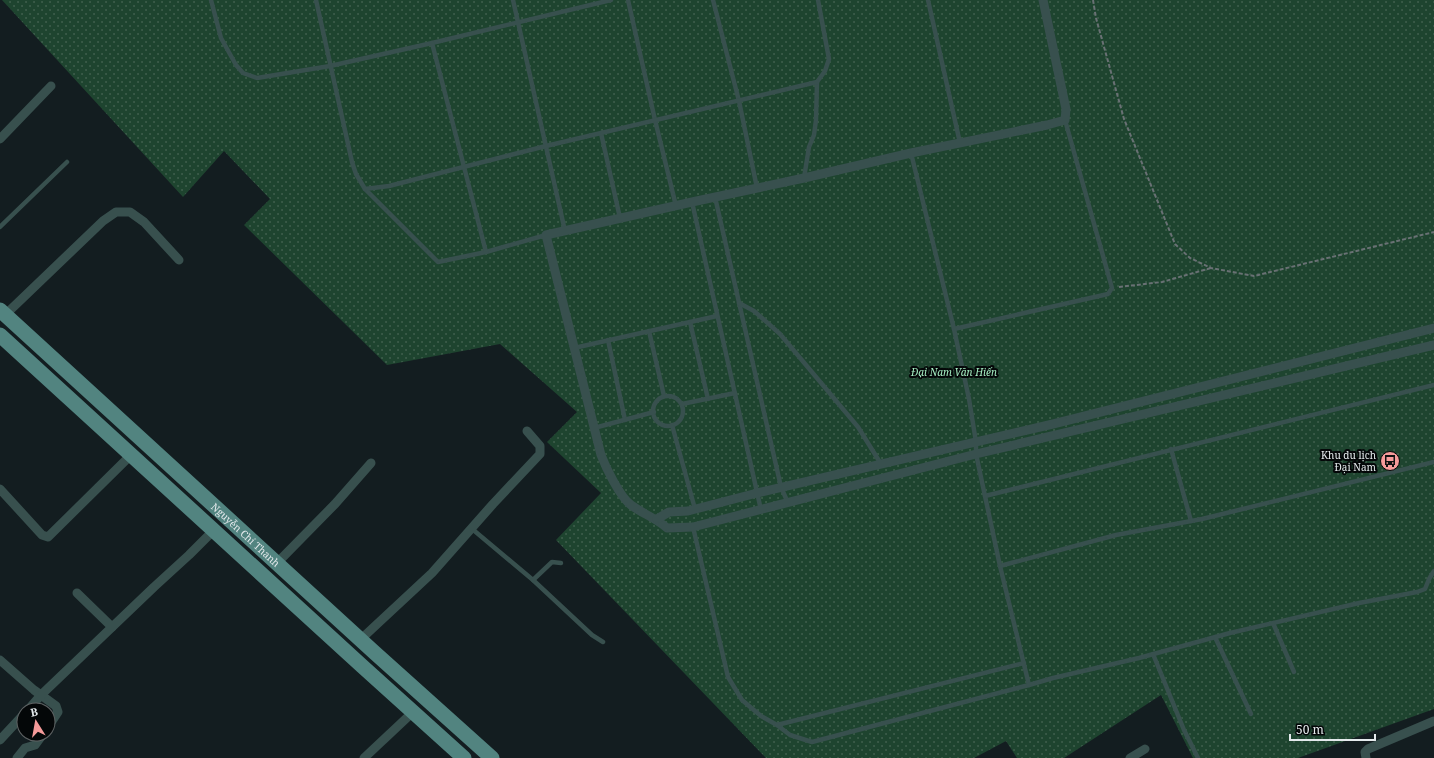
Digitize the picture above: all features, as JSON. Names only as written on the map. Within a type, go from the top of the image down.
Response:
[{"type":"main road","name":"Nguyễn Chí Thanh","points":[[3,312],[360,640],[492,758]]},
{"type":"main road","name":"Nguyễn Chí Thanh","points":[[0,335],[464,758]]},
{"type":"main road","points":[[131,455],[144,442]]},
{"type":"main road","points":[[347,652],[360,640]]},
{"type":"street","points":[[1043,0],[1066,109],[1065,120],[546,235],[601,455],[606,470],[629,504],[657,519],[667,528],[693,527],[976,454],[1434,345]]},
{"type":"street","points":[[0,139],[51,86]]},
{"type":"street","points":[[3,312],[103,221],[116,212],[130,212],[144,222],[179,260]]},
{"type":"street","points":[[657,519],[669,512],[695,509],[781,487],[1053,424],[1434,328]]},
{"type":"street","points":[[360,640],[432,573],[471,528],[540,454],[540,446],[527,431]]},
{"type":"street","points":[[0,489],[42,535],[48,537],[131,455]]},
{"type":"street","points":[[277,563],[335,504],[371,463]]},
{"type":"street","points":[[35,702],[214,530]]},
{"type":"street","points":[[77,593],[112,627]]},
{"type":"street","points":[[0,660],[51,702]]},
{"type":"street","points":[[364,758],[413,712]]},
{"type":"street","points":[[1366,758],[1365,752],[1368,749],[1434,721]]},
{"type":"street","points":[[0,740],[16,723]]},
{"type":"street","points":[[17,758],[25,748],[35,745],[37,742]]},
{"type":"street","points":[[1130,758],[1145,749]]},
{"type":"lane","points":[[211,0],[221,38],[236,65],[243,73],[257,78],[330,66],[518,23],[610,0]]},
{"type":"lane","points":[[316,0],[352,162],[356,174],[365,188],[438,262],[486,252],[546,235]]},
{"type":"lane","points":[[513,0],[565,231]]},
{"type":"lane","points":[[628,0],[676,206]]},
{"type":"lane","points":[[713,0],[739,101],[757,188]]},
{"type":"lane","points":[[365,188],[389,186],[546,146],[817,82],[826,71],[829,59],[818,0]]},
{"type":"lane","points":[[928,0],[960,143]]},
{"type":"lane","points":[[432,43],[486,252]]},
{"type":"lane","points":[[804,178],[809,147],[814,135],[817,82]]},
{"type":"lane","points":[[954,330],[1108,294],[1112,288],[1065,120]]},
{"type":"lane","points":[[601,133],[620,218]]},
{"type":"lane","points":[[911,153],[954,330],[969,399],[976,442],[976,454],[1000,566],[1029,685]]},
{"type":"lane","points":[[0,227],[67,162]]},
{"type":"lane","points":[[715,197],[781,487],[788,503]]},
{"type":"lane","points":[[692,202],[761,510]]},
{"type":"lane","points":[[739,303],[754,311],[780,334],[858,427],[881,464]]},
{"type":"lane","points":[[574,348],[718,316]]},
{"type":"lane","points":[[690,322],[708,399]]},
{"type":"lane","points":[[649,331],[664,396]]},
{"type":"lane","points":[[608,340],[625,420]]},
{"type":"lane","points":[[985,496],[1434,385]]},
{"type":"lane","points":[[682,404],[735,393]]},
{"type":"lane","points":[[664,396],[674,397],[682,404],[683,414],[681,419],[672,425],[658,421],[654,412],[656,402],[664,396]]},
{"type":"lane","points":[[594,428],[654,412]]},
{"type":"lane","points":[[672,425],[695,509]]},
{"type":"lane","points":[[1171,449],[1190,521]]},
{"type":"lane","points":[[1000,566],[1116,535],[1190,521],[1434,462]]},
{"type":"lane","points":[[693,527],[728,677],[742,700],[761,716],[777,724],[790,735],[812,742],[1215,637],[1358,603],[1417,592],[1424,589],[1434,571]]},
{"type":"lane","points":[[471,528],[532,580],[592,635],[603,642]]},
{"type":"lane","points":[[532,580],[552,562],[561,563]]},
{"type":"lane","points":[[1273,623],[1294,672]]},
{"type":"lane","points":[[1215,637],[1251,714]]},
{"type":"lane","points":[[1153,654],[1184,730],[1198,758]]},
{"type":"lane","points":[[777,724],[1024,663]]},
{"type":"path","points":[[1093,0],[1096,18],[1124,119],[1175,244],[1190,258],[1211,268],[1254,276],[1434,232]]},
{"type":"path","points":[[1112,288],[1162,282],[1211,268]]},
{"type":"green space","name":"Đại Nam Văn Hiến","points":[[2,0],[1434,0],[1434,709],[1298,758],[1193,758],[1161,695],[1064,758],[1017,758],[1006,741],[974,758],[766,758],[556,540],[601,493],[547,442],[577,412],[500,344],[387,365],[244,225],[270,199],[224,151],[183,197]]},
{"type":"place","name":"Khu du lịch Đại Nam","points":[[1390,461]]}]
